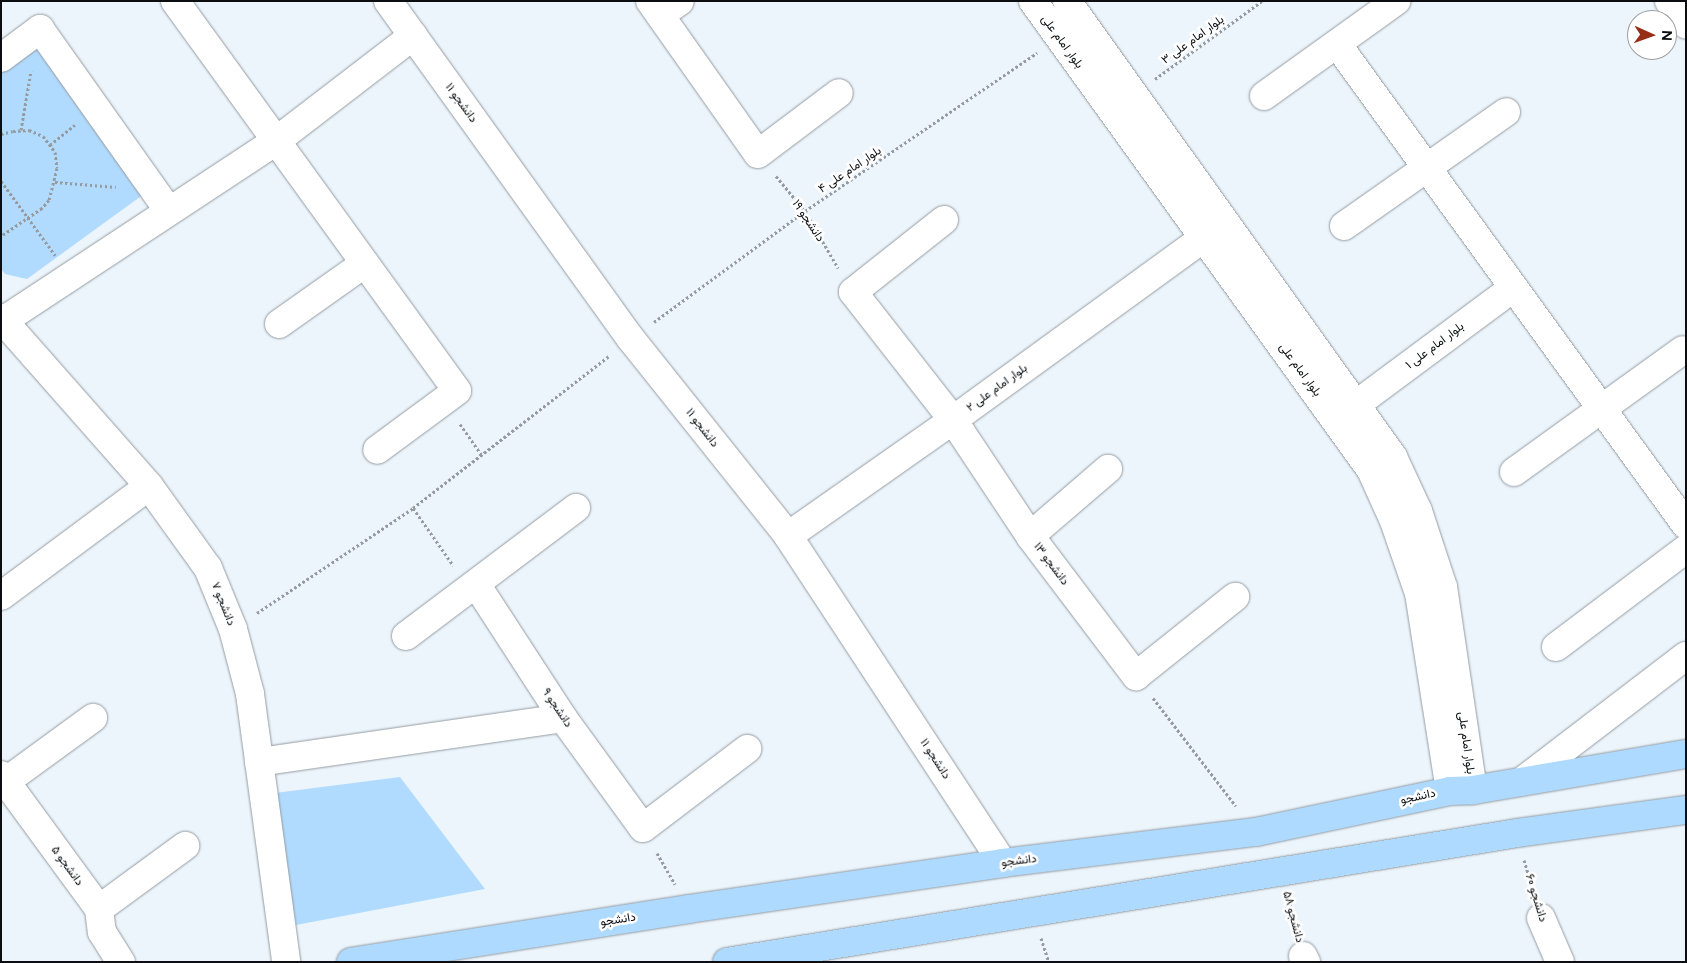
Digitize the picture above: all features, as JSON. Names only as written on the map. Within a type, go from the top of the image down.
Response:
[{"type":"main road","name":"دانشجو","points":[[350,962],[689,909],[1003,863],[1256,832],[1461,790],[1522,782],[1686,754]]},
{"type":"main road","points":[[727,962],[1032,914],[1517,833],[1686,810]]},
{"type":"street","points":[[175,1],[457,391],[377,450]]},
{"type":"street","name":"دانشجو ۱۱","points":[[388,1],[631,339],[788,536],[1003,863]]},
{"type":"street","name":"بلوار امام علی","points":[[1033,1],[1058,38],[1215,230],[1346,412],[1393,457],[1418,511],[1443,587],[1454,743],[1461,790]]},
{"type":"street","name":"بلوار امام علی","points":[[1067,1],[1134,94],[1215,230]]},
{"type":"street","points":[[1264,96],[1396,1]]},
{"type":"street","points":[[1669,1],[1686,24]]},
{"type":"street","points":[[663,6],[758,154],[839,93]]},
{"type":"street","points":[[1,58],[40,29],[162,200]]},
{"type":"street","points":[[2,319],[70,275],[162,200],[276,141],[413,36]]},
{"type":"street","points":[[1337,44],[1686,524]]},
{"type":"street","points":[[1344,226],[1506,112]]},
{"type":"street","points":[[853,292],[944,220]]},
{"type":"street","name":"بلوار امام علی ۲","points":[[788,536],[953,420],[1215,230]]},
{"type":"street","points":[[279,324],[364,263]]},
{"type":"street","name":"بلوار امام علی ۱","points":[[1346,412],[1514,288]]},
{"type":"street","name":"دانشجو ۱۳","points":[[853,292],[953,420],[1030,536],[1136,676]]},
{"type":"street","name":"دانشجو ۷","points":[[2,319],[149,486],[208,568],[233,629],[250,694],[286,962]]},
{"type":"street","points":[[1514,472],[1683,350]]},
{"type":"street","points":[[1030,536],[1108,470]]},
{"type":"street","points":[[1,596],[149,486]]},
{"type":"street","points":[[406,636],[576,508]]},
{"type":"street","points":[[1556,646],[1686,549]]},
{"type":"street","name":"دانشجو ۹","points":[[473,586],[563,718],[644,828]]},
{"type":"street","points":[[1136,676],[1235,597]]},
{"type":"street","points":[[1522,782],[1686,656]]},
{"type":"street","points":[[3,781],[92,718]]},
{"type":"street","points":[[259,762],[563,718]]},
{"type":"street","points":[[644,828],[747,749]]},
{"type":"street","name":"دانشجو ۵","points":[[3,781],[99,909],[102,932],[121,962]]},
{"type":"street","points":[[99,909],[186,846]]},
{"type":"street","name":"دانشجو ۶۰","points":[[1541,918],[1560,962]]},
{"type":"path","name":"بلوار امام علی ۳","points":[[1134,94],[1262,1]]},
{"type":"path","points":[[21,130],[32,63],[40,29]]},
{"type":"path","name":"بلوار امام علی ۴","points":[[233,629],[413,508],[631,339],[804,212],[1058,38]]},
{"type":"path","points":[[1,134],[29,130],[43,136],[55,152],[57,168],[49,200],[42,208],[1,236]]},
{"type":"path","name":"دانشجو ۱۹","points":[[758,154],[804,212],[853,292]]},
{"type":"path","points":[[1,181],[70,275]]},
{"type":"path","points":[[55,182],[162,200]]},
{"type":"path","points":[[444,401],[482,454]]},
{"type":"path","points":[[413,508],[473,586]]},
{"type":"path","points":[[1136,676],[1256,832]]},
{"type":"path","points":[[644,828],[689,909]]},
{"type":"path","name":"دانشجو ۶۰","points":[[1517,833],[1541,918]]},
{"type":"path","name":"دانشجو ۵۸","points":[[1282,871],[1305,959]]},
{"type":"shaded area","points":[[36,44],[144,194],[27,279],[5,274],[1,269],[1,69]]},
{"type":"shaded area","points":[[400,777],[485,889],[296,925],[275,793]]}]
